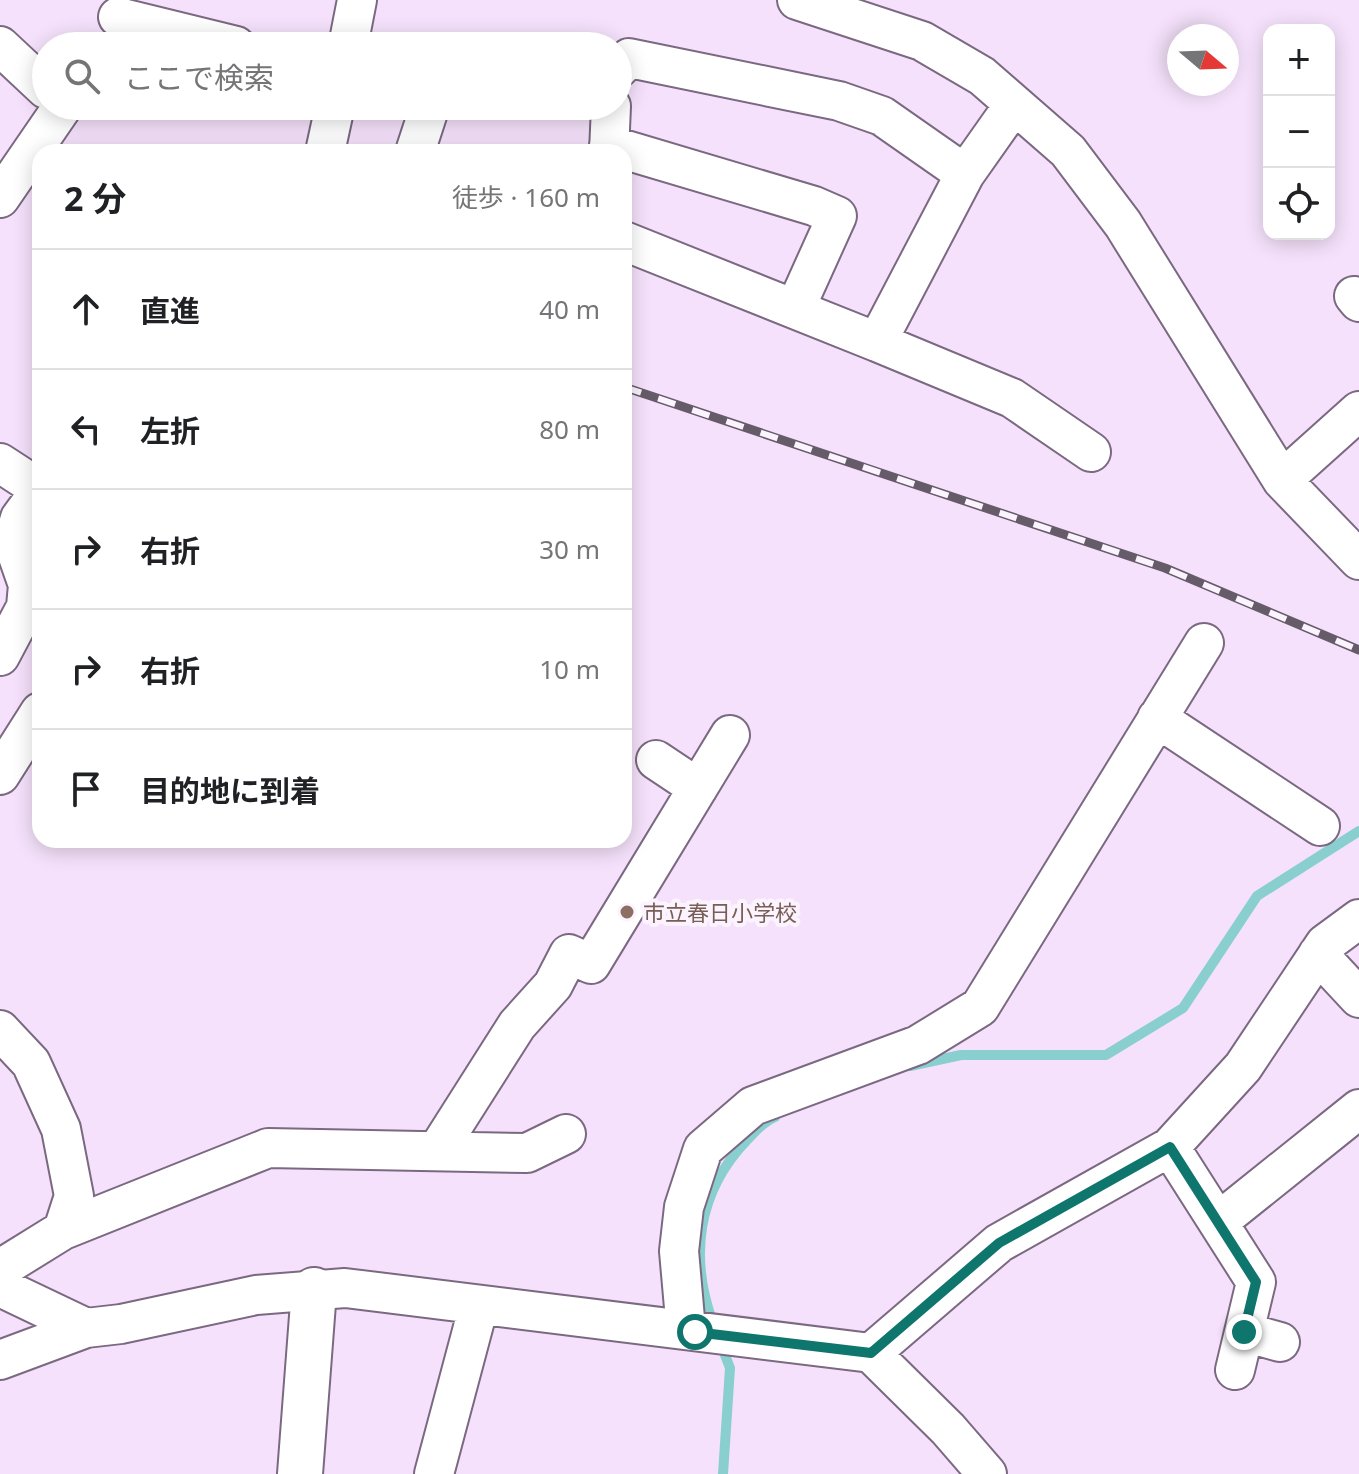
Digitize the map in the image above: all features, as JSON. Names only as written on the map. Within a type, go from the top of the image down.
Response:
[{"type":"street","points":[[351,32],[357,0]]},
{"type":"street","points":[[797,0],[922,41],[982,76],[1068,151],[1123,224],[1282,480],[1359,560]]},
{"type":"street","points":[[116,21],[169,32]]},
{"type":"street","points":[[0,46],[32,76]]},
{"type":"street","points":[[632,59],[839,101],[882,116],[965,174]]},
{"type":"street","points":[[877,342],[965,174],[1013,106]]},
{"type":"street","points":[[42,144],[55,120]]},
{"type":"street","points":[[327,144],[332,120]]},
{"type":"street","points":[[418,144],[425,120]]},
{"type":"street","points":[[609,144],[610,120]]},
{"type":"street","points":[[632,155],[814,206],[837,216],[795,309]]},
{"type":"street","points":[[0,198],[32,161]]},
{"type":"street","points":[[632,244],[1012,398],[1091,452]]},
{"type":"street","points":[[1282,480],[1359,411]]},
{"type":"street","points":[[0,463],[32,485]]},
{"type":"street","points":[[0,656],[26,607],[28,585],[13,542],[20,518],[32,501]]},
{"type":"street","points":[[702,1332],[679,1251],[684,1207],[703,1149],[753,1106],[918,1045],[980,1007],[1204,643]]},
{"type":"street","points":[[1157,718],[1320,826]]},
{"type":"street","points":[[0,775],[32,725]]},
{"type":"street","points":[[437,1151],[489,1045],[517,1025],[553,985],[550,959],[569,954],[591,964],[730,735]]},
{"type":"street","points":[[656,760],[698,788]]},
{"type":"street","points":[[871,1353],[999,1243],[1170,1147],[1243,1067],[1325,944],[1359,919]]},
{"type":"street","points":[[1318,954],[1359,998]]},
{"type":"street","points":[[0,1030],[31,1063],[61,1129],[74,1196],[63,1230]]},
{"type":"street","points":[[1218,1222],[1359,1109]]},
{"type":"street","points":[[0,1269],[63,1230],[268,1148],[527,1153],[566,1134]]},
{"type":"street","points":[[1170,1147],[1256,1282],[1262,1337],[1235,1370]]},
{"type":"street","points":[[0,1287],[86,1328]]},
{"type":"street","points":[[0,1360],[86,1328],[121,1324],[256,1295],[345,1288],[871,1353],[948,1429],[987,1474]]},
{"type":"street","points":[[300,1474],[314,1290]]},
{"type":"street","points":[[434,1474],[479,1305]]},
{"type":"waterway","points":[[910,1066],[961,1055],[1106,1055],[1183,1008],[1257,896],[1359,831]]},
{"type":"waterway","points":[[713,1323],[701,1274],[702,1226],[708,1203],[730,1160],[757,1130],[775,1117]]},
{"type":"waterway","points":[[720,1342],[730,1368],[723,1474]]},
{"type":"railway","points":[[632,390],[1165,568],[1359,650]]},
{"type":"place","name":"市立春日小学校","points":[[627,912]]},
{"type":"route","points":[[695,1332],[871,1353],[999,1243],[1170,1147],[1256,1282],[1244,1332]]}]
